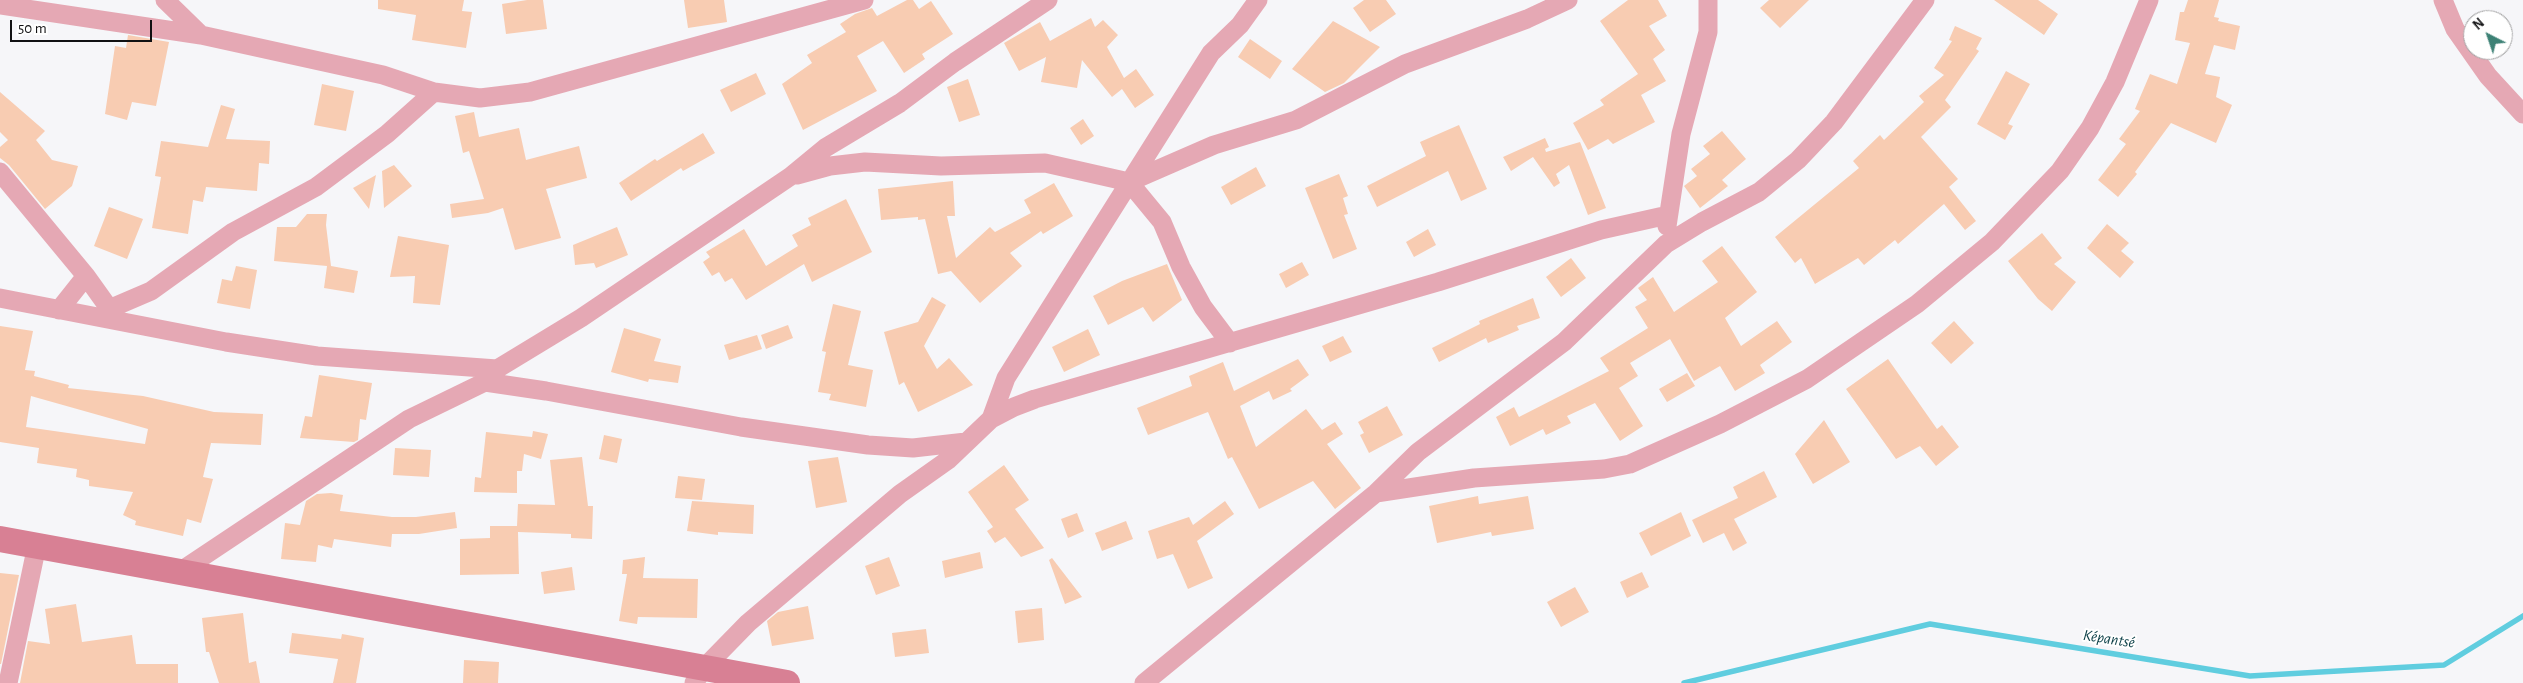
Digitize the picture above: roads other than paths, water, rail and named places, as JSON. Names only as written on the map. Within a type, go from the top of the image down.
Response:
[{"type":"main road","points":[[0,539],[700,675],[787,683]]},
{"type":"street","points":[[165,0],[201,35]]},
{"type":"street","points":[[0,5],[201,35],[383,75],[434,92],[480,98],[530,92],[864,0]]},
{"type":"street","points":[[178,573],[409,419],[491,375],[580,318],[791,176],[825,148],[900,103],[955,62],[1048,0]]},
{"type":"street","points":[[991,419],[1006,378],[1128,182],[1211,53],[1240,25],[1258,0]]},
{"type":"street","points":[[791,176],[830,166],[865,162],[941,166],[1045,164],[1128,182],[1214,145],[1296,120],[1404,64],[1527,19],[1568,0]]},
{"type":"street","points":[[1666,244],[1668,215],[1681,134],[1708,32],[1708,0]]},
{"type":"street","points":[[1144,683],[1376,494],[1418,452],[1564,342],[1666,244],[1702,222],[1759,192],[1798,160],[1834,122],[1925,0]]},
{"type":"street","points":[[1376,494],[1474,478],[1604,469],[1630,464],[1720,424],[1807,379],[1917,304],[1992,242],[2060,171],[2090,128],[2115,82],[2149,0]]},
{"type":"street","points":[[2443,0],[2455,29],[2488,76],[2523,114]]},
{"type":"street","points":[[114,315],[234,232],[316,187],[387,134],[434,92]]},
{"type":"street","points":[[0,172],[86,276],[114,315]]},
{"type":"street","points":[[1128,182],[1162,222],[1181,267],[1203,307],[1230,342]]},
{"type":"street","points":[[700,675],[748,623],[900,494],[948,460],[991,419],[1035,399],[1438,282],[1601,230],[1668,215]]},
{"type":"street","points":[[59,310],[86,276]]},
{"type":"street","points":[[0,298],[59,310],[114,315],[226,342],[317,356],[491,375],[546,390],[741,427],[868,445],[913,448],[966,442]]},
{"type":"street","points":[[8,683],[37,545]]},
{"type":"waterway","name":"Képantsé","points":[[1684,683],[1930,624],[2250,676],[2444,665],[2523,616]]}]
